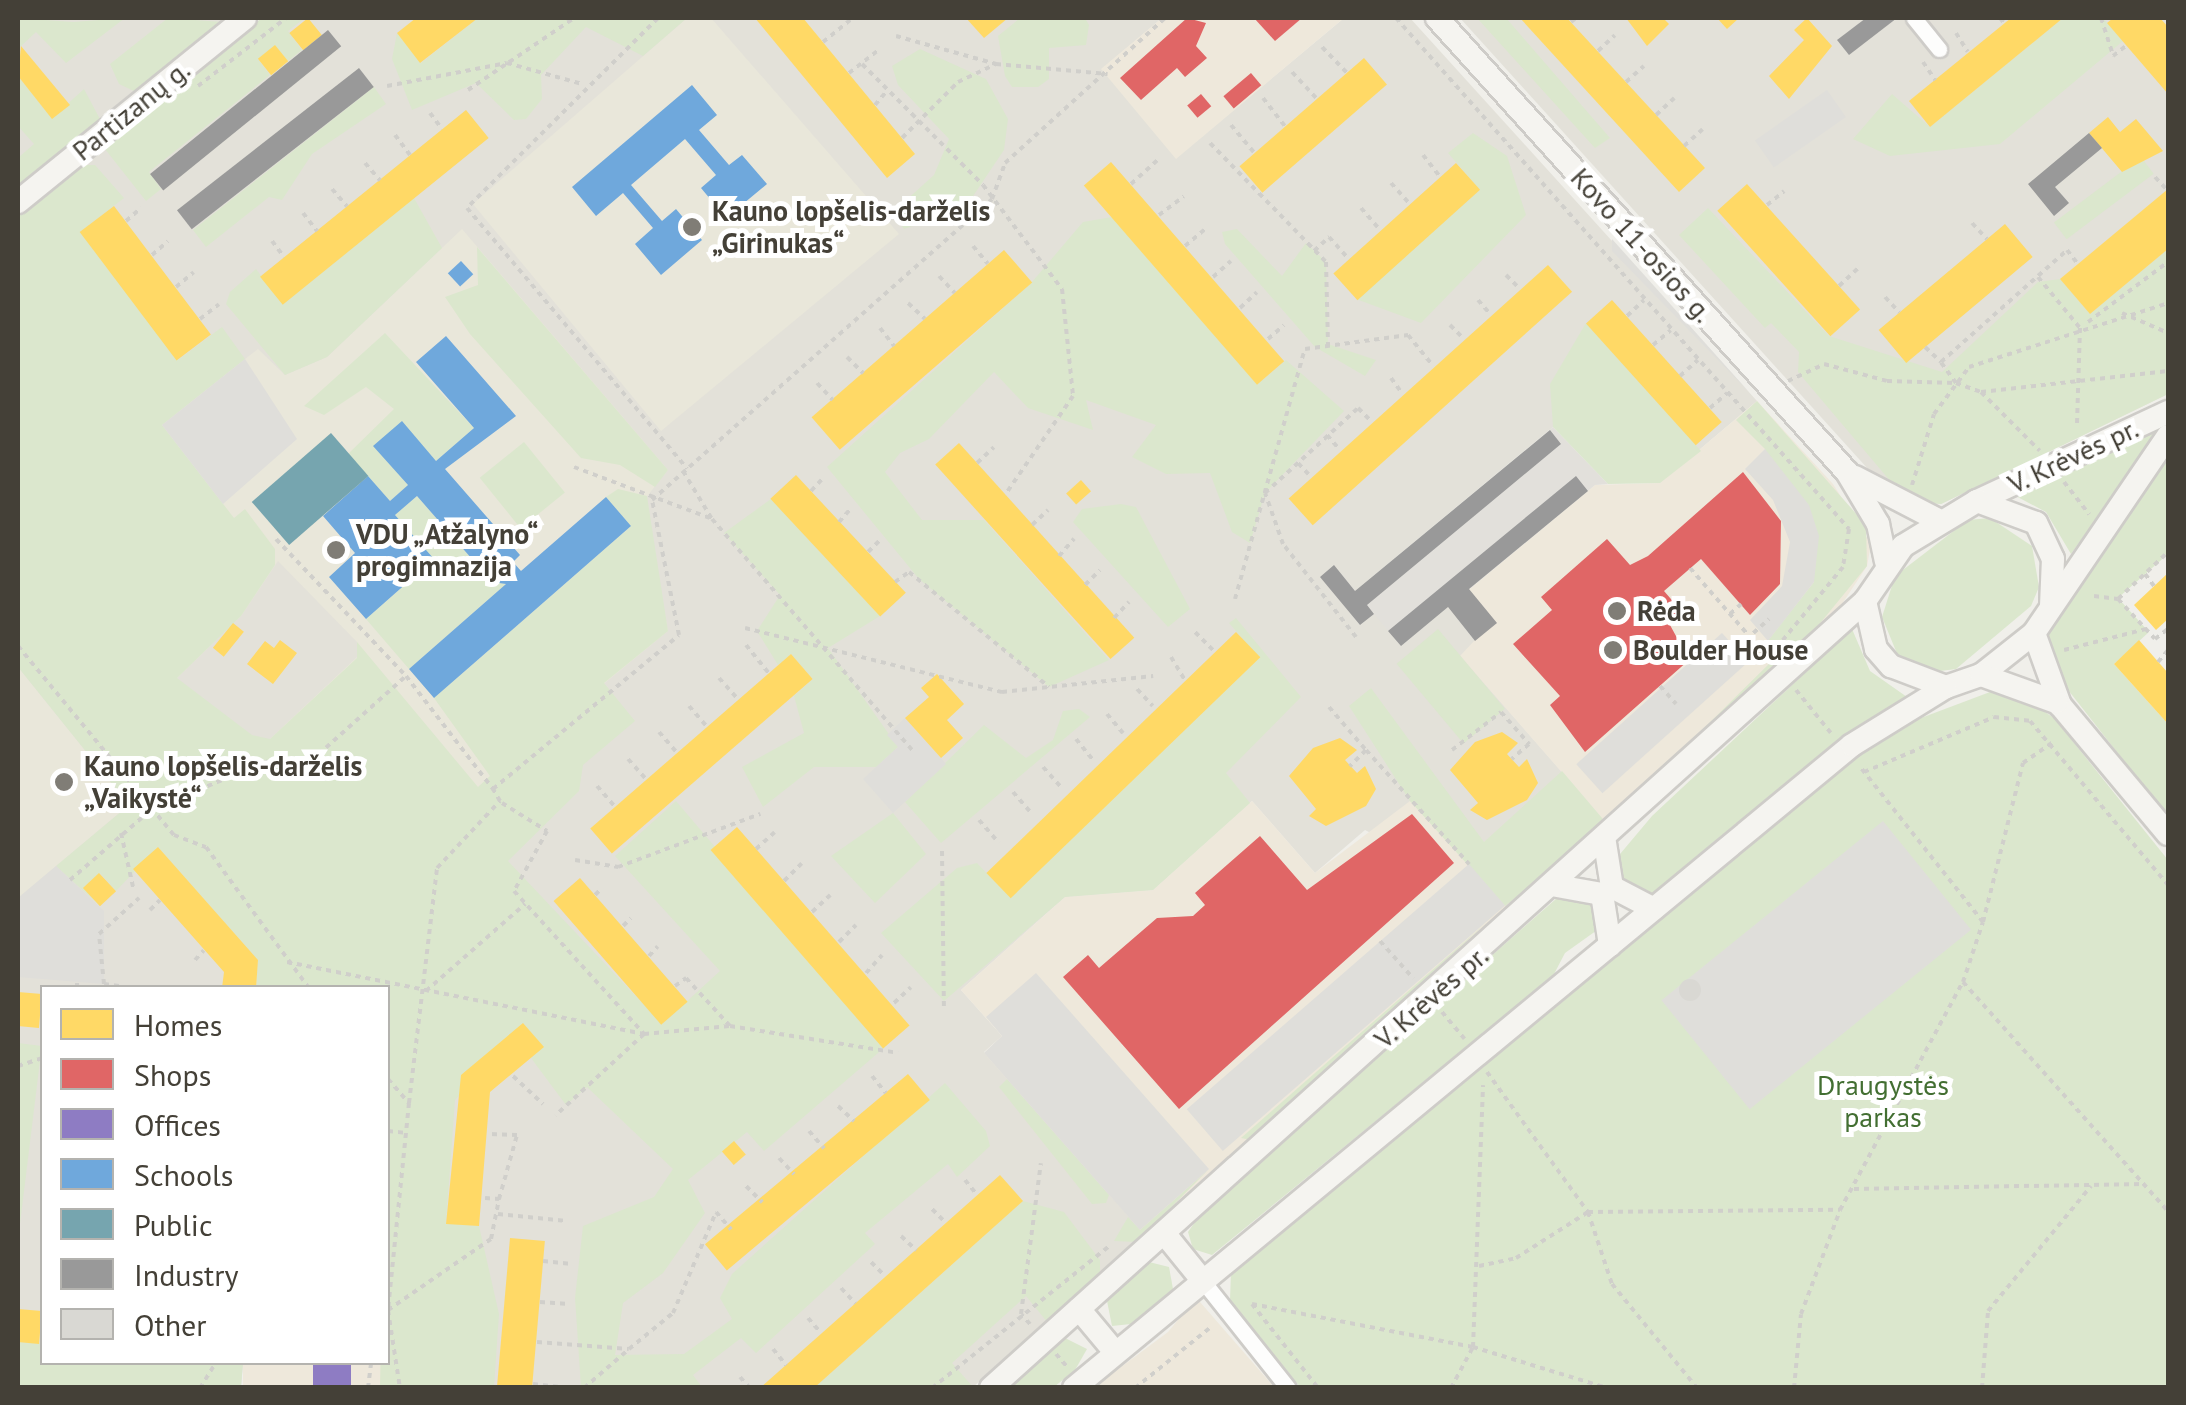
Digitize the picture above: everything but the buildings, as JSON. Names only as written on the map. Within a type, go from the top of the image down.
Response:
[{"type":"main road","name":"Partizanų g.","points":[[18,202],[245,18]]},
{"type":"main road","name":"Kovo 11-osios g.","points":[[1437,18],[1848,472],[1878,524],[1886,561]]},
{"type":"main road","name":"V. Krėvės pr.","points":[[1978,501],[2168,412]]},
{"type":"main road","name":"V. Krėvės pr.","points":[[2051,606],[2168,436]]},
{"type":"main road","name":"Kovo 11-osios g.","points":[[1848,472],[1936,519]]},
{"type":"main road","points":[[1074,1388],[1846,751],[1946,688],[1981,675],[2034,633],[2051,606],[2053,559],[2036,524],[1978,501],[1936,519],[1886,561],[1865,601],[1876,649],[1891,666],[1946,688]]},
{"type":"main road","name":"V. Krėvės pr.","points":[[991,1388],[1605,843],[1786,679],[1865,601]]},
{"type":"main road","points":[[2034,633],[2060,705]]},
{"type":"main road","points":[[1981,675],[2023,683],[2060,705],[2168,834]]},
{"type":"main road","points":[[1605,843],[1612,887],[1654,908]]},
{"type":"main road","points":[[1557,886],[1602,894],[1610,944]]},
{"type":"main road","points":[[1164,1233],[1202,1280]]},
{"type":"main road","points":[[1079,1310],[1115,1352]]},
{"type":"street","points":[[1914,18],[1939,48]]},
{"type":"street","points":[[1202,1280],[1288,1388]]},
{"type":"path","points":[[468,90],[574,18]]},
{"type":"path","points":[[658,18],[584,85],[466,208],[685,470],[712,519],[913,751]]},
{"type":"path","points":[[493,789],[680,635],[652,500],[992,199],[1005,163],[1108,74],[1164,18]]},
{"type":"path","points":[[1396,18],[1849,528],[1843,568],[1768,658]]},
{"type":"path","points":[[2100,18],[2112,56],[2126,45]]},
{"type":"path","points":[[823,42],[850,20]]},
{"type":"path","points":[[1956,33],[1968,52]]},
{"type":"path","points":[[1598,51],[1615,35]]},
{"type":"path","points":[[896,36],[996,64],[1108,74]]},
{"type":"path","points":[[1322,47],[1347,73]]},
{"type":"path","points":[[849,73],[878,50]]},
{"type":"path","points":[[1923,62],[1935,80]]},
{"type":"path","points":[[387,86],[508,63],[584,85]]},
{"type":"path","points":[[862,64],[992,199],[1062,289],[1073,396],[1005,495]]},
{"type":"path","points":[[902,138],[958,82],[996,64]]},
{"type":"path","points":[[1626,82],[1644,66]]},
{"type":"path","points":[[1292,72],[1317,100]]},
{"type":"path","points":[[875,105],[886,92]]},
{"type":"path","points":[[1263,98],[1286,127]]},
{"type":"path","points":[[1656,115],[1674,98]]},
{"type":"path","points":[[430,113],[442,128]]},
{"type":"path","points":[[1231,125],[1255,154]]},
{"type":"path","points":[[1684,146],[1703,129]]},
{"type":"path","points":[[395,136],[410,155]]},
{"type":"path","points":[[1210,143],[1326,262],[1328,344]]},
{"type":"path","points":[[1423,155],[1440,177]]},
{"type":"path","points":[[1131,184],[1158,159]]},
{"type":"path","points":[[365,162],[380,180]]},
{"type":"path","points":[[2155,177],[2167,190]]},
{"type":"path","points":[[1391,183],[1410,204]]},
{"type":"path","points":[[332,189],[348,206]]},
{"type":"path","points":[[1767,205],[1784,191]]},
{"type":"path","points":[[1159,215],[1184,196]]},
{"type":"path","points":[[126,221],[141,208]]},
{"type":"path","points":[[1362,208],[1380,230]]},
{"type":"path","points":[[303,213],[316,231]]},
{"type":"path","points":[[1972,223],[1987,239]]},
{"type":"path","points":[[1185,246],[1204,229]]},
{"type":"path","points":[[1314,252],[1329,237],[1348,258]]},
{"type":"path","points":[[152,255],[168,241]]},
{"type":"path","points":[[272,241],[284,257]]},
{"type":"path","points":[[972,246],[988,264]]},
{"type":"path","points":[[1940,362],[2066,250],[2078,264]]},
{"type":"path","points":[[1213,276],[1231,261]]},
{"type":"path","points":[[2080,328],[2168,262]]},
{"type":"path","points":[[1839,286],[1858,268]]},
{"type":"path","points":[[176,287],[194,272]]},
{"type":"path","points":[[1506,275],[1520,290]]},
{"type":"path","points":[[938,276],[955,293]]},
{"type":"path","points":[[2038,277],[2080,328],[2077,423]]},
{"type":"path","points":[[1240,308],[1257,292]]},
{"type":"path","points":[[1884,296],[1899,312]]},
{"type":"path","points":[[1478,300],[1492,315]]},
{"type":"path","points":[[1627,316],[1644,300]]},
{"type":"path","points":[[908,303],[925,320]]},
{"type":"path","points":[[1911,490],[1934,414],[1956,383],[1986,358],[2120,312],[2168,303]]},
{"type":"path","points":[[200,319],[219,304]]},
{"type":"path","points":[[2120,312],[2168,333]]},
{"type":"path","points":[[1268,340],[1284,325]]},
{"type":"path","points":[[1450,325],[1464,339]]},
{"type":"path","points":[[880,328],[894,346]]},
{"type":"path","points":[[1653,346],[1671,330]]},
{"type":"path","points":[[1235,599],[1295,363],[1304,349],[1408,335],[1433,366]]},
{"type":"path","points":[[1925,347],[1956,383]]},
{"type":"path","points":[[847,357],[863,374]]},
{"type":"path","points":[[1680,376],[1698,360]]},
{"type":"path","points":[[1775,392],[1812,364],[1956,383],[1981,392],[2168,372]]},
{"type":"path","points":[[1390,378],[1402,394]]},
{"type":"path","points":[[817,383],[833,400]]},
{"type":"path","points":[[1710,408],[1727,392]]},
{"type":"path","points":[[1981,392],[2052,466],[2102,531]]},
{"type":"path","points":[[1265,493],[1358,408],[1371,420]]},
{"type":"path","points":[[1327,436],[1339,449]]},
{"type":"path","points":[[976,463],[994,447]]},
{"type":"path","points":[[1298,463],[1309,475]]},
{"type":"path","points":[[574,466],[659,492],[712,519]]},
{"type":"path","points":[[811,491],[824,478]]},
{"type":"path","points":[[1265,493],[1284,544],[1356,637]]},
{"type":"path","points":[[839,522],[851,508]]},
{"type":"path","points":[[1032,525],[1048,510]]},
{"type":"path","points":[[276,539],[406,676],[500,802],[547,831],[514,890],[644,1034]]},
{"type":"path","points":[[1059,556],[1074,539]]},
{"type":"path","points":[[868,552],[880,540]]},
{"type":"path","points":[[2118,598],[2168,552]]},
{"type":"path","points":[[1690,568],[1864,772],[1983,922]]},
{"type":"path","points":[[1086,586],[1100,570]]},
{"type":"path","points":[[895,582],[909,572],[1049,687]]},
{"type":"path","points":[[2144,574],[2154,586]]},
{"type":"path","points":[[2094,596],[2118,598],[2156,639],[2168,629]]},
{"type":"path","points":[[1114,618],[1129,602]]},
{"type":"path","points":[[1730,614],[1741,604]]},
{"type":"path","points":[[1731,653],[1769,620]]},
{"type":"path","points":[[745,628],[1002,692],[1153,676]]},
{"type":"path","points":[[2062,650],[2146,629]]},
{"type":"path","points":[[1195,632],[1214,652]]},
{"type":"path","points":[[746,645],[769,673]]},
{"type":"path","points":[[18,646],[174,835],[206,847],[306,985]]},
{"type":"path","points":[[2158,662],[2168,650]]},
{"type":"path","points":[[1171,657],[1184,679]]},
{"type":"path","points":[[70,880],[152,809],[271,760],[311,762],[406,676]]},
{"type":"path","points":[[719,678],[739,700]]},
{"type":"path","points":[[1660,686],[1676,704]]},
{"type":"path","points":[[1138,689],[1153,706]]},
{"type":"path","points":[[688,706],[708,728]]},
{"type":"path","points":[[1329,707],[1469,864]]},
{"type":"path","points":[[1452,750],[1501,712],[1528,744],[1512,759]]},
{"type":"path","points":[[1107,714],[1123,733]]},
{"type":"path","points":[[1864,772],[1994,717],[2030,720],[2054,742],[2168,884]]},
{"type":"path","points":[[659,732],[678,754]]},
{"type":"path","points":[[1076,740],[1092,760]]},
{"type":"path","points":[[1794,1388],[1801,1314],[1840,1210],[1963,982],[1983,922],[2024,763],[2054,742]]},
{"type":"path","points":[[1350,766],[1366,750]]},
{"type":"path","points":[[628,759],[648,781]]},
{"type":"path","points":[[1043,767],[1062,788]]},
{"type":"path","points":[[597,786],[616,809]]},
{"type":"path","points":[[1013,792],[1032,814]]},
{"type":"path","points":[[390,1290],[437,868],[500,802]]},
{"type":"path","points":[[575,860],[618,867],[760,814]]},
{"type":"path","points":[[978,820],[999,843]]},
{"type":"path","points":[[756,849],[775,832]]},
{"type":"path","points":[[121,833],[134,891]]},
{"type":"path","points":[[942,851],[944,1010]]},
{"type":"path","points":[[784,881],[802,863]]},
{"type":"path","points":[[595,895],[602,888]]},
{"type":"path","points":[[812,912],[830,895]]},
{"type":"path","points":[[109,985],[104,984],[99,934],[139,898]]},
{"type":"path","points":[[150,910],[160,900]]},
{"type":"path","points":[[422,991],[526,904]]},
{"type":"path","points":[[622,926],[632,918]]},
{"type":"path","points":[[839,942],[856,925]]},
{"type":"path","points":[[649,956],[658,946]]},
{"type":"path","points":[[195,960],[204,950]]},
{"type":"path","points":[[866,973],[882,955]]},
{"type":"path","points":[[287,962],[644,1034],[730,1026],[898,1053]]},
{"type":"path","points":[[676,986],[686,978],[730,1026]]},
{"type":"path","points":[[1963,982],[2168,1211]]},
{"type":"path","points":[[894,1004],[911,987]]},
{"type":"path","points":[[556,1115],[644,1034]]},
{"type":"path","points":[[513,1076],[543,1104]]},
{"type":"path","points":[[872,1076],[886,1093]]},
{"type":"path","points":[[1491,1078],[1588,1212],[1612,1284],[1697,1388]]},
{"type":"path","points":[[390,1081],[408,1103]]},
{"type":"path","points":[[1452,1388],[1473,1346],[1480,1266],[1484,1085]]},
{"type":"path","points":[[838,1106],[854,1121]]},
{"type":"path","points":[[390,1130],[406,1133]]},
{"type":"path","points":[[809,1131],[824,1148]]},
{"type":"path","points":[[390,1309],[408,1304],[492,1239],[517,1135],[489,1134]]},
{"type":"path","points":[[779,1158],[794,1174]]},
{"type":"path","points":[[1020,1314],[1041,1163]]},
{"type":"path","points":[[965,1180],[977,1195]]},
{"type":"path","points":[[1982,1388],[1988,1311],[2092,1184]]},
{"type":"path","points":[[1852,1189],[2144,1184]]},
{"type":"path","points":[[746,1186],[762,1202]]},
{"type":"path","points":[[485,1198],[499,1199]]},
{"type":"path","points":[[932,1208],[946,1223]]},
{"type":"path","points":[[1480,1266],[1516,1258],[1588,1212],[1840,1210]]},
{"type":"path","points":[[584,1388],[673,1313],[716,1212],[731,1229]]},
{"type":"path","points":[[498,1214],[567,1221]]},
{"type":"path","points":[[902,1236],[916,1250]]},
{"type":"path","points":[[932,1388],[1109,1246]]},
{"type":"path","points":[[543,1262],[572,1264]]},
{"type":"path","points":[[872,1262],[886,1276]]},
{"type":"path","points":[[842,1288],[855,1304]]},
{"type":"path","points":[[540,1302],[569,1304]]},
{"type":"path","points":[[1318,1388],[1252,1304],[1473,1346],[1607,1388]]},
{"type":"path","points":[[808,1318],[822,1333]]},
{"type":"path","points":[[390,1323],[400,1388]]},
{"type":"path","points":[[1134,1388],[1211,1327]]},
{"type":"path","points":[[537,1342],[629,1350]]},
{"type":"path","points":[[772,1349],[786,1364]]},
{"type":"path","points":[[59,1388],[201,1387],[214,1365]]},
{"type":"path","points":[[740,1377],[750,1388]]},
{"type":"path","points":[[534,1384],[563,1387]]},
{"type":"shaded area","points":[[18,18],[228,18],[18,189]]},
{"type":"shaded area","points":[[262,18],[1162,18],[1102,69],[1176,158],[1344,18],[1410,18],[1757,401],[1660,483],[1553,427],[1355,591],[1320,576],[1360,625],[1374,614],[1448,607],[1475,641],[1461,656],[1608,825],[1513,907],[1365,830],[1315,873],[1252,801],[1153,890],[1065,897],[961,990],[1002,1036],[984,1052],[1145,1235],[973,1387],[380,1387],[380,1365],[390,1365],[390,985],[40,985],[40,1365],[243,1365],[241,1387],[18,1388],[18,213]]},
{"type":"shaded area","name":"Kauno lopšelis-darželis „Girinukas“","points":[[687,18],[711,18],[899,234],[661,431],[473,204]]},
{"type":"shaded area","points":[[1162,18],[1344,18],[1176,159],[1101,69]]},
{"type":"shaded area","points":[[1460,18],[2168,18],[2168,394],[1941,504],[1887,490]]},
{"type":"shaded area","points":[[1827,90],[1846,117],[1774,168],[1755,140]]},
{"type":"shaded area","name":"VDU „Atžalyno“ progimnazija","points":[[462,229],[668,470],[644,500],[668,631],[392,858],[270,739],[357,657],[357,642],[278,561],[241,616],[110,743],[18,252],[162,424],[258,349],[285,375],[327,357]]},
{"type":"shaded area","points":[[1612,239],[1749,392],[1612,251]]},
{"type":"shaded area","points":[[245,359],[297,439],[223,504],[162,425]]},
{"type":"shaded area","points":[[1757,401],[1833,484],[1871,544],[1867,566],[1842,604],[1608,825],[1460,656],[1475,640],[1448,607],[1595,485],[1660,483]]},
{"type":"shaded area","points":[[1553,427],[1608,484],[1595,485],[1401,646],[1374,614],[1360,625],[1320,577],[1334,565],[1356,591]]},
{"type":"shaded area","points":[[1765,449],[1809,505],[1819,536],[1814,582],[1768,641],[1750,620],[1782,586],[1790,542],[1773,500],[1745,469]]},
{"type":"shaded area","points":[[1722,633],[1748,662],[1602,793],[1576,764]]},
{"type":"shaded area","name":"Kauno lopšelis-darželis „Vaikystė“","points":[[18,667],[129,805],[18,898]]},
{"type":"shaded area","points":[[905,718],[946,764],[893,813],[863,779],[898,747],[887,735]]},
{"type":"shaded area","points":[[1252,801],[1315,873],[1410,801],[1513,907],[1145,1235],[984,1053],[1002,1036],[961,990],[1065,897],[1153,890]]},
{"type":"shaded area","points":[[1883,821],[1971,930],[1750,1109],[1662,1000]]},
{"type":"shaded area","points":[[1469,864],[1505,906],[1223,1151],[1187,1109]]},
{"type":"shaded area","points":[[56,866],[104,911],[104,984],[18,977],[18,898]]},
{"type":"shaded area","points":[[1036,973],[1209,1169],[1140,1230],[984,1053],[1002,1036],[986,1017]]},
{"type":"shaded area","points":[[1200,1302],[1274,1387],[1093,1388],[1168,1332],[1192,1303]]},
{"type":"shaded area","points":[[243,1365],[383,1365],[383,1388],[243,1388]]},
{"type":"green space","points":[[18,18],[73,22],[125,18],[66,63],[36,32],[18,49]]},
{"type":"green space","points":[[168,18],[222,22],[136,92],[119,84],[110,64]]},
{"type":"green space","points":[[262,18],[305,18],[288,31],[302,50],[288,61],[275,46],[258,59],[270,75],[149,172],[161,189],[146,201],[101,144]]},
{"type":"green space","points":[[478,18],[687,18],[643,56],[586,27],[541,75],[542,99],[526,119],[514,120],[476,83],[412,110],[392,59],[397,33],[421,63]]},
{"type":"green space","points":[[1020,18],[1085,18],[1089,25],[1086,45],[1049,48],[1049,79],[1038,87],[1012,87],[1005,76],[998,36]]},
{"type":"green space","points":[[1477,18],[1506,18],[1610,138],[1595,148]]},
{"type":"green space","points":[[2063,18],[2103,18],[2123,41],[2000,144],[1890,156],[1853,139],[1892,94],[1930,127]]},
{"type":"green space","points":[[920,49],[986,79],[1008,119],[1004,150],[965,208],[904,229],[893,212],[934,175],[949,139],[898,85],[892,66]]},
{"type":"green space","points":[[18,76],[52,118],[84,89],[101,121],[18,189],[18,158],[34,144],[18,126]]},
{"type":"green space","points":[[374,87],[386,104],[312,154],[282,200],[269,197],[206,247],[193,230]]},
{"type":"green space","points":[[1473,133],[1507,156],[1526,215],[1421,323],[1356,299],[1480,190],[1448,153]]},
{"type":"green space","points":[[2141,157],[2154,174],[2067,239],[2054,223]]},
{"type":"green space","points":[[76,165],[95,165],[124,198],[80,232],[178,360],[222,327],[245,359],[162,425],[234,518],[245,509],[275,549],[275,565],[241,616],[177,678],[252,735],[270,739],[357,658],[357,642],[478,787],[490,776],[434,698],[631,526],[606,497],[618,489],[647,496],[668,631],[604,683],[635,721],[583,765],[579,791],[508,861],[662,1024],[720,971],[615,856],[676,801],[885,1047],[764,1151],[747,1132],[688,1180],[705,1213],[663,1273],[623,1303],[615,1355],[684,1354],[732,1319],[720,1298],[732,1274],[945,1083],[986,1131],[990,1146],[957,1177],[948,1164],[865,1233],[875,1244],[756,1353],[741,1338],[693,1375],[702,1387],[581,1387],[575,1298],[583,1226],[654,1197],[673,1169],[587,1087],[566,1105],[531,1058],[543,1047],[523,1023],[455,1100],[446,1223],[479,1226],[499,1314],[494,1387],[380,1387],[380,1365],[390,1365],[390,985],[256,985],[258,960],[158,847],[116,891],[100,873],[83,888],[100,906],[56,866],[129,805],[18,667],[18,213]]},
{"type":"green space","points":[[414,198],[442,248],[327,357],[285,375],[226,304],[230,292],[256,269],[283,304]]},
{"type":"green space","points":[[1708,208],[1829,336],[1942,372],[2038,282],[2060,279],[2090,314],[2168,249],[2168,394],[1941,504],[1908,502],[1798,372],[1799,352],[1771,323],[1765,328],[1679,235]]},
{"type":"green space","points":[[1112,217],[1259,383],[1286,360],[1344,411],[1265,493],[1250,543],[1232,532],[1210,473],[1166,474],[1132,457],[1156,425],[1086,400],[1093,430],[1028,408],[994,372],[929,439],[900,453],[885,472],[922,520],[984,520],[1109,660],[1049,687],[919,579],[827,467],[1032,282],[1083,222]]},
{"type":"green space","points":[[1237,229],[1282,276],[1306,243],[1326,262],[1328,344],[1376,360],[1365,376],[1315,347],[1225,244],[1222,232]]},
{"type":"green space","points":[[477,247],[668,470],[655,487],[620,465],[581,458],[470,334],[445,297],[478,285]]},
{"type":"green space","points":[[1586,323],[1701,451],[1660,483],[1608,484],[1553,427],[1550,384]]},
{"type":"green space","points":[[385,333],[474,428],[436,461],[402,422],[374,446],[408,485],[390,501],[348,454],[394,409],[366,387],[324,415],[304,406]]},
{"type":"green space","points":[[1757,401],[1866,525],[1867,566],[1785,666],[1699,743],[1690,742],[1776,657],[1766,643],[1814,582],[1765,449],[1736,420]]},
{"type":"green space","points":[[2159,430],[2071,554],[2046,512],[2012,494]]},
{"type":"green space","points":[[524,442],[565,493],[521,528],[480,478]]},
{"type":"green space","points":[[2168,456],[2168,554],[2118,598],[2149,632],[2114,664],[2168,724],[2168,817],[2050,667],[2046,639]]},
{"type":"green space","points":[[417,496],[492,582],[506,584],[409,669],[366,619],[433,560],[395,515]]},
{"type":"green space","points":[[771,499],[880,616],[828,648],[898,747],[876,767],[814,767],[763,807],[742,767],[804,733],[794,696],[813,679],[791,654],[778,665],[757,631],[780,595],[724,533]]},
{"type":"green space","points":[[1121,504],[1136,507],[1190,609],[1168,627],[1073,522],[1082,509]]},
{"type":"green space","points":[[1990,518],[2032,546],[2039,587],[2031,606],[1956,669],[1932,672],[1898,656],[1882,617],[1895,576],[1968,520]]},
{"type":"green space","points":[[1236,618],[1301,697],[1226,773],[1250,803],[1153,890],[1065,897],[944,1001],[881,933],[957,868],[977,863],[1001,888],[1259,658],[1229,623]]},
{"type":"green space","points":[[1438,629],[1505,709],[1463,743],[1397,664]]},
{"type":"green space","points":[[1852,629],[1870,671],[1907,697],[1650,899],[1628,897],[1615,860],[1652,816]]},
{"type":"green space","points":[[1371,688],[1484,842],[1562,771],[1608,825],[1505,906],[1410,801],[1349,706]]},
{"type":"green space","name":"Draugystės parkas","points":[[1990,692],[2021,696],[2054,718],[2168,860],[2168,1387],[1300,1387],[1230,1300],[1231,1272],[1839,769],[1913,721]]},
{"type":"green space","points":[[1079,709],[1090,717],[941,843],[905,802],[984,725],[1026,758],[1053,740],[1063,711]]},
{"type":"green space","points":[[893,813],[926,854],[875,903],[831,856]]},
{"type":"green space","points":[[1565,891],[1597,898],[1600,928],[1565,953],[1553,976],[1212,1255],[1193,1249],[1188,1232],[1204,1209]]},
{"type":"green space","points":[[1487,922],[1251,1140],[1241,1138]]},
{"type":"green space","points":[[18,1043],[40,1046],[40,1061],[18,1240]]},
{"type":"green space","points":[[1007,1079],[1109,1195],[1106,1203],[1092,1204],[999,1087]]},
{"type":"green space","points":[[1209,1169],[1137,1242],[1114,1241],[1128,1217],[1140,1230]]},
{"type":"green space","points":[[1023,1201],[1064,1212],[1100,1260],[1100,1277],[1048,1323],[1026,1296],[952,1363],[973,1387],[814,1388]]},
{"type":"green space","points":[[1149,1262],[1169,1267],[1173,1289],[1131,1324],[1112,1326],[1107,1301]]},
{"type":"green space","points":[[1063,1337],[1087,1349],[1075,1370],[1054,1387],[1006,1388]]},
{"type":"green space","points":[[18,1342],[40,1343],[40,1365],[243,1365],[241,1387],[18,1387]]},
{"type":"place","name":"Kauno lopšelis-darželis „Girinukas“","points":[[692,227]]},
{"type":"place","name":"VDU „Atžalyno“ progimnazija","points":[[336,550]]},
{"type":"place","name":"Rėda","points":[[1617,611]]},
{"type":"place","name":"Boulder House","points":[[1613,650]]},
{"type":"place","name":"Kauno lopšelis-darželis „Vaikystė“","points":[[64,782]]}]
